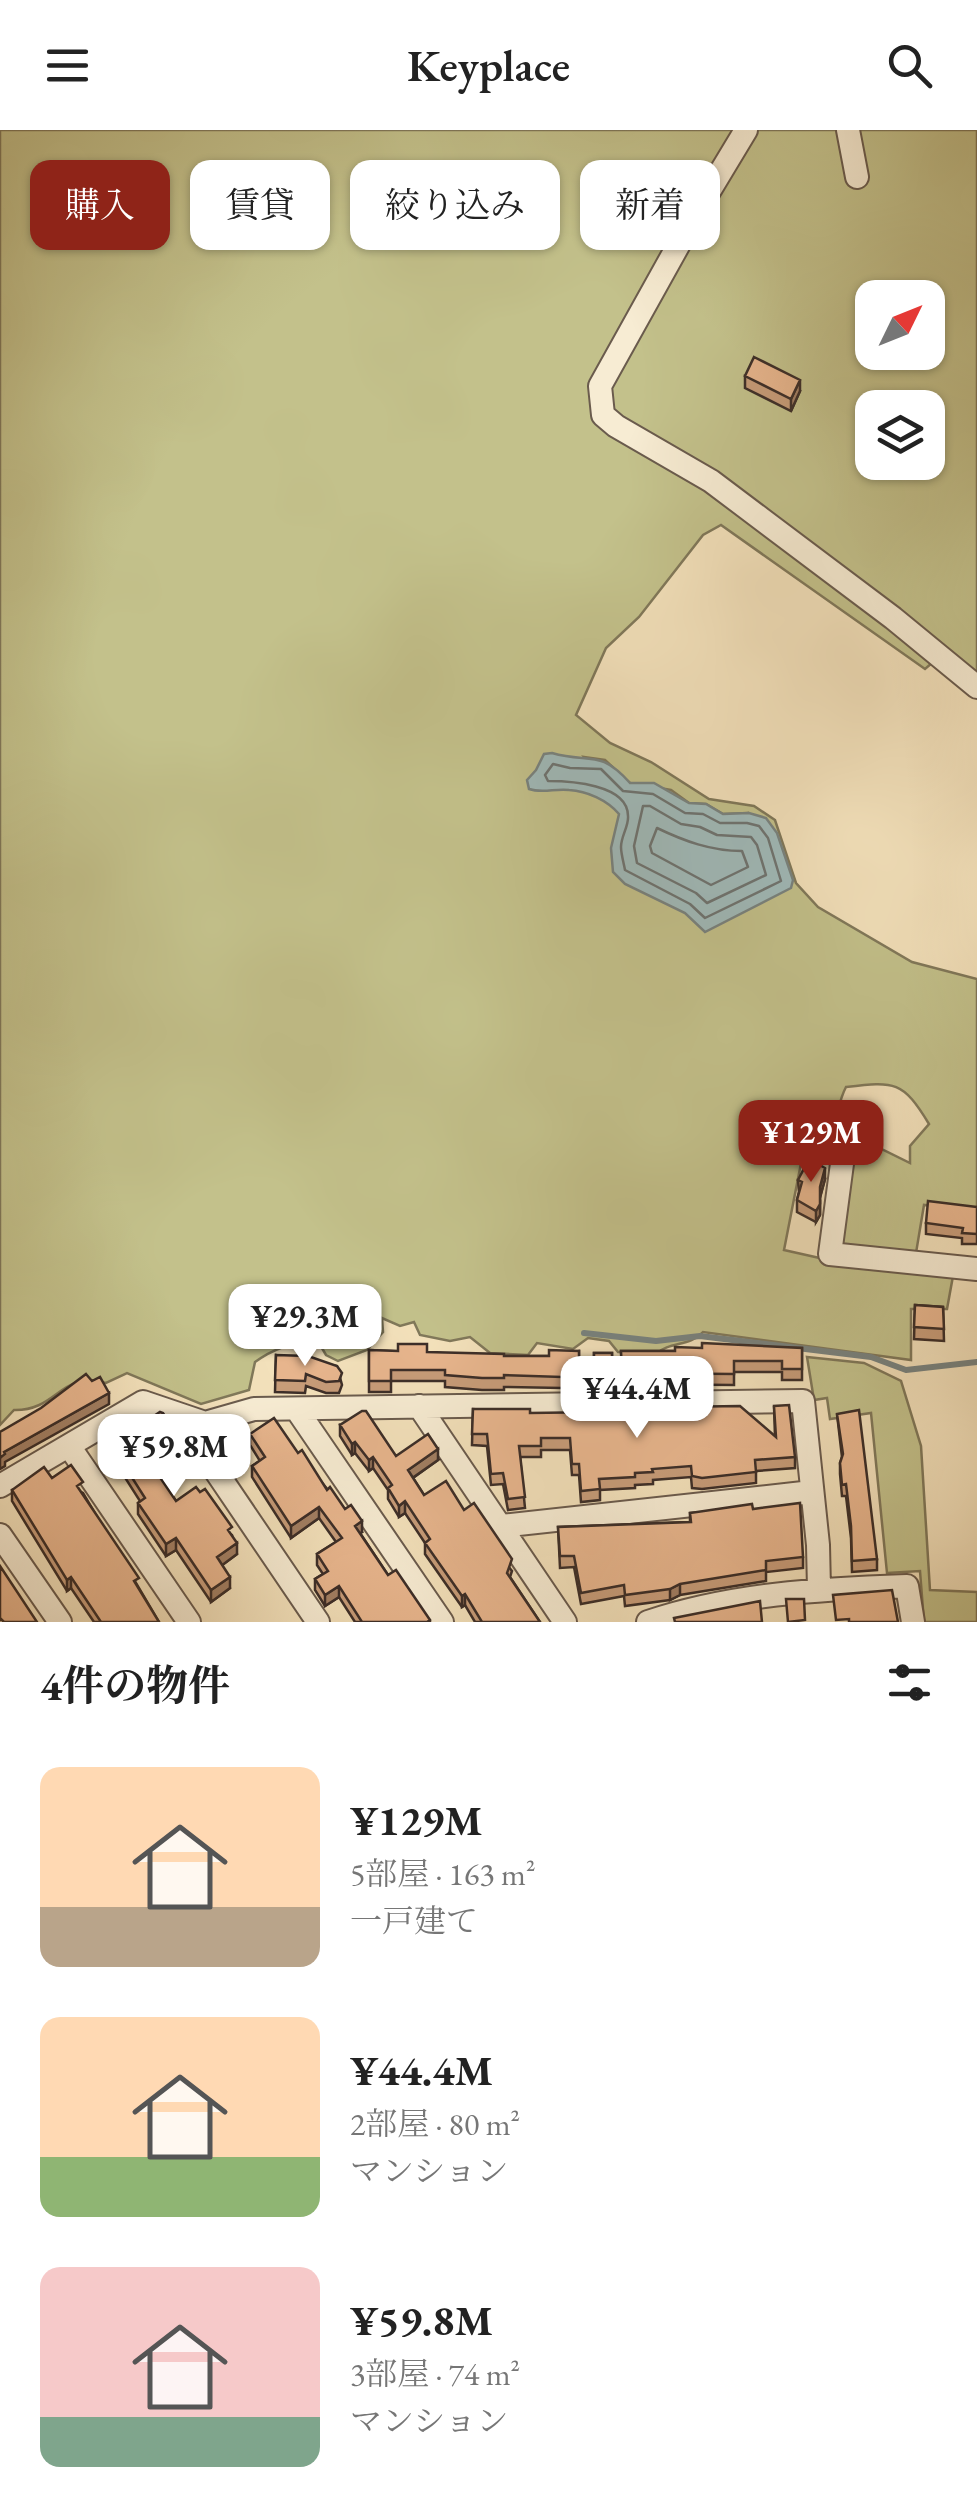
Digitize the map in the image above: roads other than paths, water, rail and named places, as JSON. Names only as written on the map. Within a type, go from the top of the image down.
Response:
[{"type":"street","points":[[746,130],[698,208],[600,386],[603,415],[711,481],[782,532],[977,687]]},
{"type":"street","points":[[848,130],[857,177]]},
{"type":"street","points":[[846,1126],[830,1254],[977,1269]]},
{"type":"street","points":[[0,1486],[143,1402],[204,1423],[254,1409],[803,1401],[819,1590]]},
{"type":"street","points":[[419,1406],[565,1622]]},
{"type":"street","points":[[297,1410],[442,1622]]},
{"type":"street","points":[[177,1414],[318,1622]]},
{"type":"street","points":[[69,1446],[189,1622]]},
{"type":"street","points":[[500,1526],[812,1492]]},
{"type":"street","points":[[0,1535],[60,1622]]},
{"type":"street","points":[[650,1622],[689,1608],[819,1590],[907,1586],[913,1622]]},
{"type":"water","points":[[544,754],[601,761],[630,783],[654,783],[689,803],[706,804],[723,814],[749,813],[766,818],[777,833],[793,880],[791,888],[705,932],[685,913],[625,884],[613,872],[611,848],[619,814],[609,804],[576,791],[529,789],[527,780]]},
{"type":"waterway","points":[[584,1333],[656,1341],[700,1336],[871,1357],[906,1370],[977,1362]]}]
